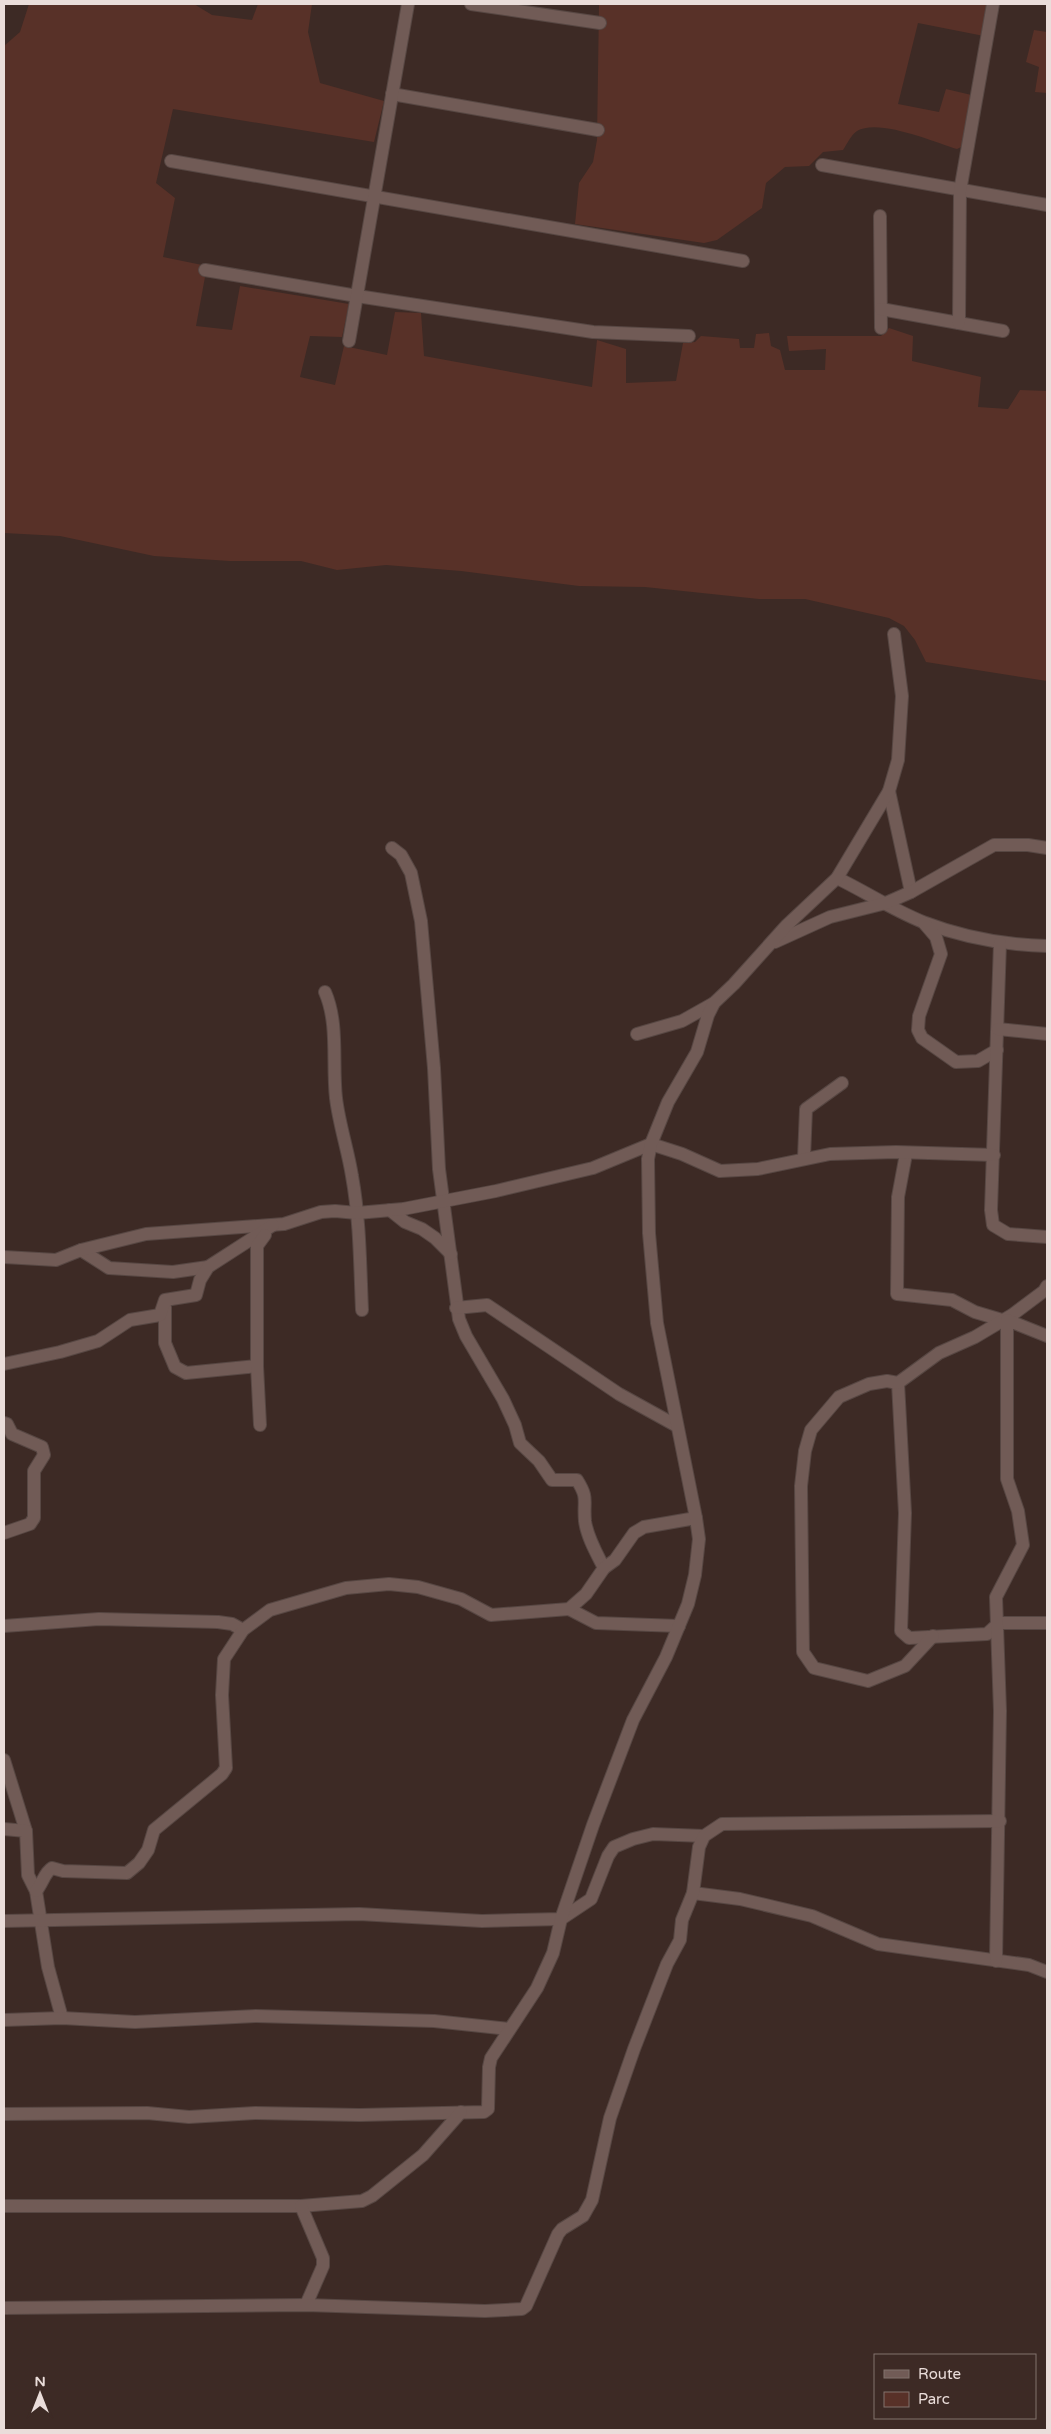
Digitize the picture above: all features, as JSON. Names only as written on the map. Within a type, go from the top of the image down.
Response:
[{"type":"street","points":[[349,341],[408,4]]},
{"type":"street","points":[[471,4],[600,23]]},
{"type":"street","points":[[959,323],[960,191],[993,4]]},
{"type":"street","points":[[392,94],[598,130]]},
{"type":"street","points":[[172,161],[743,261]]},
{"type":"street","points":[[822,165],[1047,205]]},
{"type":"street","points":[[880,216],[881,328]]},
{"type":"street","points":[[205,270],[357,296],[593,332],[688,336]]},
{"type":"street","points":[[881,309],[1003,331]]},
{"type":"street","points":[[637,1034],[682,1021],[714,1003],[836,878],[889,791],[898,760],[901,704],[900,675],[894,634]]},
{"type":"street","points":[[889,791],[912,892]]},
{"type":"street","points":[[769,945],[830,917],[886,903],[912,892],[994,845],[1028,845],[1047,848]]},
{"type":"street","points":[[392,848],[401,855],[411,873],[421,921],[442,1200],[451,1254],[456,1308],[466,1336],[503,1400],[515,1425],[520,1443],[539,1461],[552,1480],[576,1480],[586,1494],[585,1522],[604,1568]]},
{"type":"street","points":[[836,878],[922,921],[1000,943],[1047,946]]},
{"type":"street","points":[[922,921],[936,937],[941,954],[919,1016],[918,1030],[922,1038],[956,1062],[978,1061],[997,1050]]},
{"type":"street","points":[[1000,943],[993,1225],[1008,1234],[1047,1237]]},
{"type":"street","points":[[325,992],[330,1003],[333,1025],[336,1097],[352,1175],[357,1213],[362,1310]]},
{"type":"street","points":[[4,2114],[147,2113],[188,2117],[255,2113],[360,2115],[484,2112],[488,2109],[491,2058],[537,1988],[553,1953],[561,1919],[593,1825],[633,1720],[666,1657],[688,1604],[695,1575],[698,1539],[696,1518],[662,1352],[654,1290],[649,1234],[648,1159],[651,1144],[668,1102],[697,1052],[708,1015],[714,1003]]},
{"type":"street","points":[[998,1029],[1047,1034]]},
{"type":"street","points":[[804,1158],[806,1109],[842,1083]]},
{"type":"street","points":[[4,1257],[56,1260],[81,1250],[146,1234],[284,1224],[321,1212],[357,1213],[390,1210],[496,1191],[593,1168],[651,1144],[682,1154],[720,1172],[758,1169],[830,1154],[896,1152],[906,1154],[994,1155]]},
{"type":"street","points":[[906,1154],[898,1197],[897,1294],[952,1300],[974,1312],[1002,1320]]},
{"type":"street","points":[[390,1210],[405,1222],[422,1229],[435,1238],[451,1254]]},
{"type":"street","points":[[81,1250],[109,1268],[172,1272],[208,1267],[273,1225]]},
{"type":"street","points":[[260,1425],[257,1366],[257,1246],[273,1225]]},
{"type":"street","points":[[166,1300],[196,1296],[200,1280],[208,1267]]},
{"type":"street","points":[[933,1636],[905,1666],[868,1681],[814,1668],[804,1652],[801,1486],[805,1451],[811,1430],[840,1397],[869,1384],[887,1381],[898,1383],[939,1353],[975,1337],[1002,1320],[1044,1291],[1047,1286]]},
{"type":"street","points":[[166,1300],[166,1343],[175,1367],[186,1373],[257,1366]]},
{"type":"street","points":[[4,1364],[44,1356],[98,1341],[130,1320],[160,1315],[166,1300]]},
{"type":"street","points":[[456,1308],[487,1306],[619,1394],[677,1426]]},
{"type":"street","points":[[996,1961],[1000,1821],[999,1622],[996,1597],[1023,1545],[1018,1511],[1007,1479],[1007,1320],[1047,1336]]},
{"type":"street","points":[[898,1383],[905,1513],[901,1631],[909,1638],[987,1634],[999,1622],[1047,1623]]},
{"type":"street","points":[[4,1423],[7,1424],[12,1434],[42,1447],[44,1455],[34,1472],[34,1518],[30,1524],[4,1533]]},
{"type":"street","points":[[569,1609],[586,1594],[604,1568],[616,1560],[634,1533],[644,1527],[696,1518]]},
{"type":"street","points":[[36,1891],[42,1884],[46,1872],[52,1868],[63,1871],[127,1873],[139,1863],[148,1850],[154,1830],[222,1774],[226,1768],[222,1695],[224,1659],[243,1630],[270,1610],[346,1588],[389,1584],[418,1587],[461,1599],[491,1615],[569,1609],[596,1623],[679,1626]]},
{"type":"street","points":[[4,1626],[99,1619],[218,1622],[232,1624],[243,1630]]},
{"type":"street","points":[[4,1760],[26,1831],[28,1875],[36,1891],[50,1975],[62,2018]]},
{"type":"street","points":[[4,2308],[306,2305],[485,2311],[514,2310],[526,2306],[558,2234],[562,2229],[583,2216],[592,2200],[610,2118],[642,2027],[667,1964],[680,1940],[682,1920],[693,1893],[699,1847],[704,1836],[722,1824],[1000,1821]]},
{"type":"street","points":[[4,1829],[26,1831]]},
{"type":"street","points":[[4,1921],[359,1914],[482,1921],[561,1919],[591,1899],[608,1856],[614,1847],[633,1839],[653,1834],[704,1836]]},
{"type":"street","points":[[693,1893],[740,1899],[812,1916],[878,1944],[1029,1965],[1047,1972]]},
{"type":"street","points":[[4,2020],[62,2018],[135,2022],[256,2016],[434,2021],[509,2030]]},
{"type":"street","points":[[4,2206],[301,2206],[362,2200],[372,2196],[423,2155],[461,2112]]},
{"type":"street","points":[[301,2206],[323,2258],[323,2266],[306,2305]]},
{"type":"green space","points":[[29,4],[194,4],[212,15],[252,20],[258,4],[312,4],[308,32],[320,83],[384,101],[374,142],[173,109],[156,183],[175,198],[163,257],[207,266],[196,326],[232,330],[240,286],[349,304],[342,337],[310,336],[300,377],[335,385],[344,346],[387,355],[395,312],[421,313],[424,356],[592,387],[597,340],[626,349],[626,383],[676,381],[683,343],[695,342],[701,336],[739,339],[740,348],[754,348],[756,334],[769,333],[771,346],[780,350],[785,370],[825,370],[826,349],[789,351],[787,336],[881,336],[889,328],[913,336],[912,361],[981,377],[978,407],[1008,409],[1020,390],[1047,391],[1047,681],[926,662],[915,640],[904,626],[889,618],[805,599],[759,599],[645,587],[579,586],[461,571],[386,565],[337,570],[301,561],[230,561],[154,556],[60,536],[4,533],[4,46],[20,32]]},
{"type":"green space","points":[[599,4],[982,4],[997,8],[989,37],[918,23],[898,104],[939,112],[946,89],[980,97],[971,142],[957,149],[892,129],[878,127],[857,131],[843,150],[823,152],[809,166],[785,167],[766,183],[762,208],[717,240],[704,243],[575,224],[579,183],[593,162],[597,140]]},
{"type":"green space","points":[[1034,30],[1047,32],[1047,93],[1035,92],[1039,67],[1026,62]]}]
